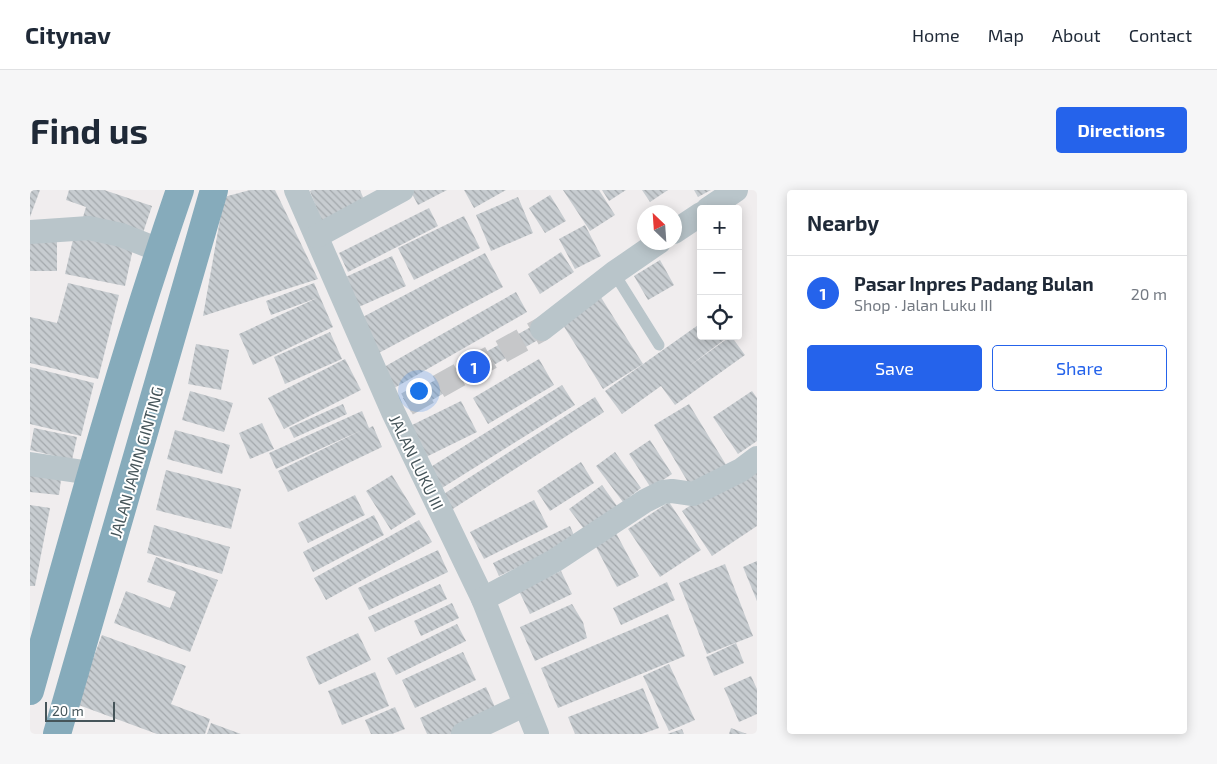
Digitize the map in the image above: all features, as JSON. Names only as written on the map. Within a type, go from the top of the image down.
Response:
[{"type":"highway","points":[[30,691],[91,473],[159,250],[180,190]]},
{"type":"highway","name":"JALAN JAMIN GINTING","points":[[57,734],[214,190]]},
{"type":"street","name":"JALAN LUKU III","points":[[296,190],[400,408],[483,599],[536,734]]},
{"type":"street","points":[[318,236],[402,190]]},
{"type":"street","points":[[714,205],[736,190]]},
{"type":"street","points":[[682,227],[697,217]]},
{"type":"street","points":[[30,232],[89,228],[121,235],[159,250]]},
{"type":"street","points":[[542,329],[614,273],[647,250]]},
{"type":"street","points":[[483,599],[554,562],[645,501],[663,492],[672,491],[694,494],[741,470],[757,458]]},
{"type":"street","points":[[30,464],[91,473]]},
{"type":"street","points":[[463,734],[524,705]]},
{"type":"lane","points":[[614,273],[659,346]]},
{"type":"building","points":[[30,190],[40,190],[30,217]]},
{"type":"building","points":[[69,190],[104,190],[152,206],[142,236],[83,217],[86,207],[66,200]]},
{"type":"building","points":[[250,190],[275,190],[318,279],[203,316],[224,197]]},
{"type":"building","points":[[360,190],[367,207],[323,225],[310,191]]},
{"type":"building","points":[[410,190],[447,190],[418,205]]},
{"type":"building","points":[[464,190],[506,190],[474,208]]},
{"type":"building","points":[[563,190],[599,190],[615,215],[590,231]]},
{"type":"building","points":[[602,190],[626,190],[609,201]]},
{"type":"building","points":[[642,190],[668,190],[650,202]]},
{"type":"building","points":[[694,190],[711,190],[698,197]]},
{"type":"building","points":[[550,195],[566,221],[545,233],[529,208]]},
{"type":"building","points":[[518,197],[533,233],[491,251],[476,215]]},
{"type":"building","points":[[429,208],[438,226],[348,272],[339,253]]},
{"type":"building","points":[[464,216],[480,248],[414,280],[398,248]]},
{"type":"building","points":[[585,225],[601,256],[575,269],[559,239]]},
{"type":"building","points":[[75,231],[134,244],[125,286],[65,274]]},
{"type":"building","points":[[30,238],[57,238],[57,271],[30,271]]},
{"type":"building","points":[[561,252],[574,272],[540,294],[528,274]]},
{"type":"building","points":[[485,253],[503,287],[375,355],[357,320]]},
{"type":"building","points":[[392,256],[406,286],[352,310],[339,280]]},
{"type":"building","points":[[660,260],[674,285],[648,300],[634,276]]},
{"type":"building","points":[[68,283],[119,295],[98,379],[30,363],[30,317],[57,323]]},
{"type":"building","points":[[314,283],[333,327],[253,365],[239,334],[317,298],[271,315],[266,301]]},
{"type":"building","points":[[597,291],[643,364],[603,389],[558,317]]},
{"type":"building","points":[[516,292],[527,312],[389,391],[377,371]]},
{"type":"building","points":[[538,323],[545,336],[411,412],[403,398]]},
{"type":"building","points":[[697,326],[697,340],[724,340],[688,367],[725,340],[734,340],[745,355],[675,405],[661,386],[622,414],[605,391]]},
{"type":"building","points":[[330,332],[342,359],[285,384],[274,357]]},
{"type":"building","points":[[196,344],[229,350],[221,390],[188,384]]},
{"type":"building","points":[[345,359],[361,390],[284,429],[268,398]]},
{"type":"building","points":[[539,359],[554,385],[488,424],[473,398]]},
{"type":"building","points":[[30,367],[94,383],[81,436],[30,424]]},
{"type":"building","points":[[562,385],[575,405],[442,488],[429,468]]},
{"type":"building","points":[[190,391],[233,403],[224,432],[182,420]]},
{"type":"building","points":[[752,391],[757,398],[757,441],[738,454],[713,417]]},
{"type":"building","points":[[595,397],[604,412],[448,512],[439,497]]},
{"type":"building","points":[[461,401],[477,432],[426,457],[410,426]]},
{"type":"building","points":[[343,404],[347,414],[294,438],[289,428]]},
{"type":"building","points":[[689,404],[728,468],[692,489],[654,425]]},
{"type":"building","points":[[362,411],[369,428],[373,426],[382,447],[288,492],[278,471],[362,430],[276,469],[269,453]]},
{"type":"building","points":[[262,423],[274,449],[250,459],[239,433]]},
{"type":"building","points":[[34,428],[77,437],[72,460],[30,450]]},
{"type":"building","points":[[175,430],[230,445],[222,474],[167,459]]},
{"type":"building","points":[[650,440],[672,474],[651,488],[629,454]]},
{"type":"building","points":[[615,452],[641,488],[623,502],[596,466]]},
{"type":"building","points":[[757,461],[757,526],[712,556],[682,511]]},
{"type":"building","points":[[581,462],[594,483],[550,511],[537,491]]},
{"type":"building","points":[[30,469],[62,472],[59,495],[30,492]]},
{"type":"building","points":[[166,470],[241,489],[231,529],[156,510]]},
{"type":"building","points":[[392,475],[416,514],[391,530],[366,491]]},
{"type":"building","points":[[602,485],[617,506],[584,529],[569,509]]},
{"type":"building","points":[[355,495],[365,515],[308,543],[298,523]]},
{"type":"building","points":[[534,500],[548,527],[484,559],[470,532]]},
{"type":"building","points":[[669,502],[701,550],[660,577],[628,529]]},
{"type":"building","points":[[30,505],[50,508],[35,586],[30,586]]},
{"type":"building","points":[[374,515],[384,535],[313,572],[303,552]]},
{"type":"building","points":[[419,520],[432,542],[326,600],[314,578]]},
{"type":"building","points":[[154,525],[230,547],[222,574],[147,553]]},
{"type":"building","points":[[570,526],[576,540],[499,576],[493,563]]},
{"type":"building","points":[[616,533],[639,576],[617,587],[595,545]]},
{"type":"building","points":[[438,550],[448,572],[369,610],[358,588]]},
{"type":"building","points":[[156,557],[218,580],[190,652],[114,623],[126,591],[170,608],[176,592],[147,582]]},
{"type":"building","points":[[757,561],[757,601],[743,567]]},
{"type":"building","points":[[725,564],[753,636],[707,654],[679,583]]},
{"type":"building","points":[[561,571],[572,594],[530,614],[519,591]]},
{"type":"building","points":[[667,582],[675,600],[621,625],[613,608]]},
{"type":"building","points":[[440,584],[447,599],[375,632],[368,617]]},
{"type":"building","points":[[452,603],[459,618],[421,636],[414,621]]},
{"type":"building","points":[[572,604],[583,622],[587,638],[535,661],[520,627]]},
{"type":"building","points":[[668,614],[685,656],[558,708],[541,668]]},
{"type":"building","points":[[457,624],[466,641],[396,675],[387,658]]},
{"type":"building","points":[[358,633],[371,660],[319,685],[306,657]]},
{"type":"building","points":[[102,635],[186,666],[171,704],[210,719],[205,734],[157,734],[76,704]]},
{"type":"building","points":[[736,643],[744,663],[714,676],[706,657]]},
{"type":"building","points":[[463,652],[476,680],[415,708],[402,680]]},
{"type":"building","points":[[669,664],[695,720],[669,731],[643,676]]},
{"type":"building","points":[[375,672],[389,706],[342,725],[328,691]]},
{"type":"building","points":[[751,676],[757,689],[757,714],[739,722],[724,688]]},
{"type":"building","points":[[486,687],[498,714],[456,734],[427,734],[420,718]]},
{"type":"building","points":[[643,688],[659,728],[642,734],[575,734],[568,717]]},
{"type":"building","points":[[395,707],[405,729],[392,734],[371,734],[365,720]]},
{"type":"building","points":[[211,723],[241,734],[207,734]]},
{"type":"building","points":[[731,728],[747,734],[729,734]]},
{"type":"building","points":[[682,729],[684,734],[667,734]]},
{"type":"tunnel","points":[[407,404],[542,329]]},
{"type":"place","name":"Pasar Inpres Padang Bulan","points":[[474,367]]}]
